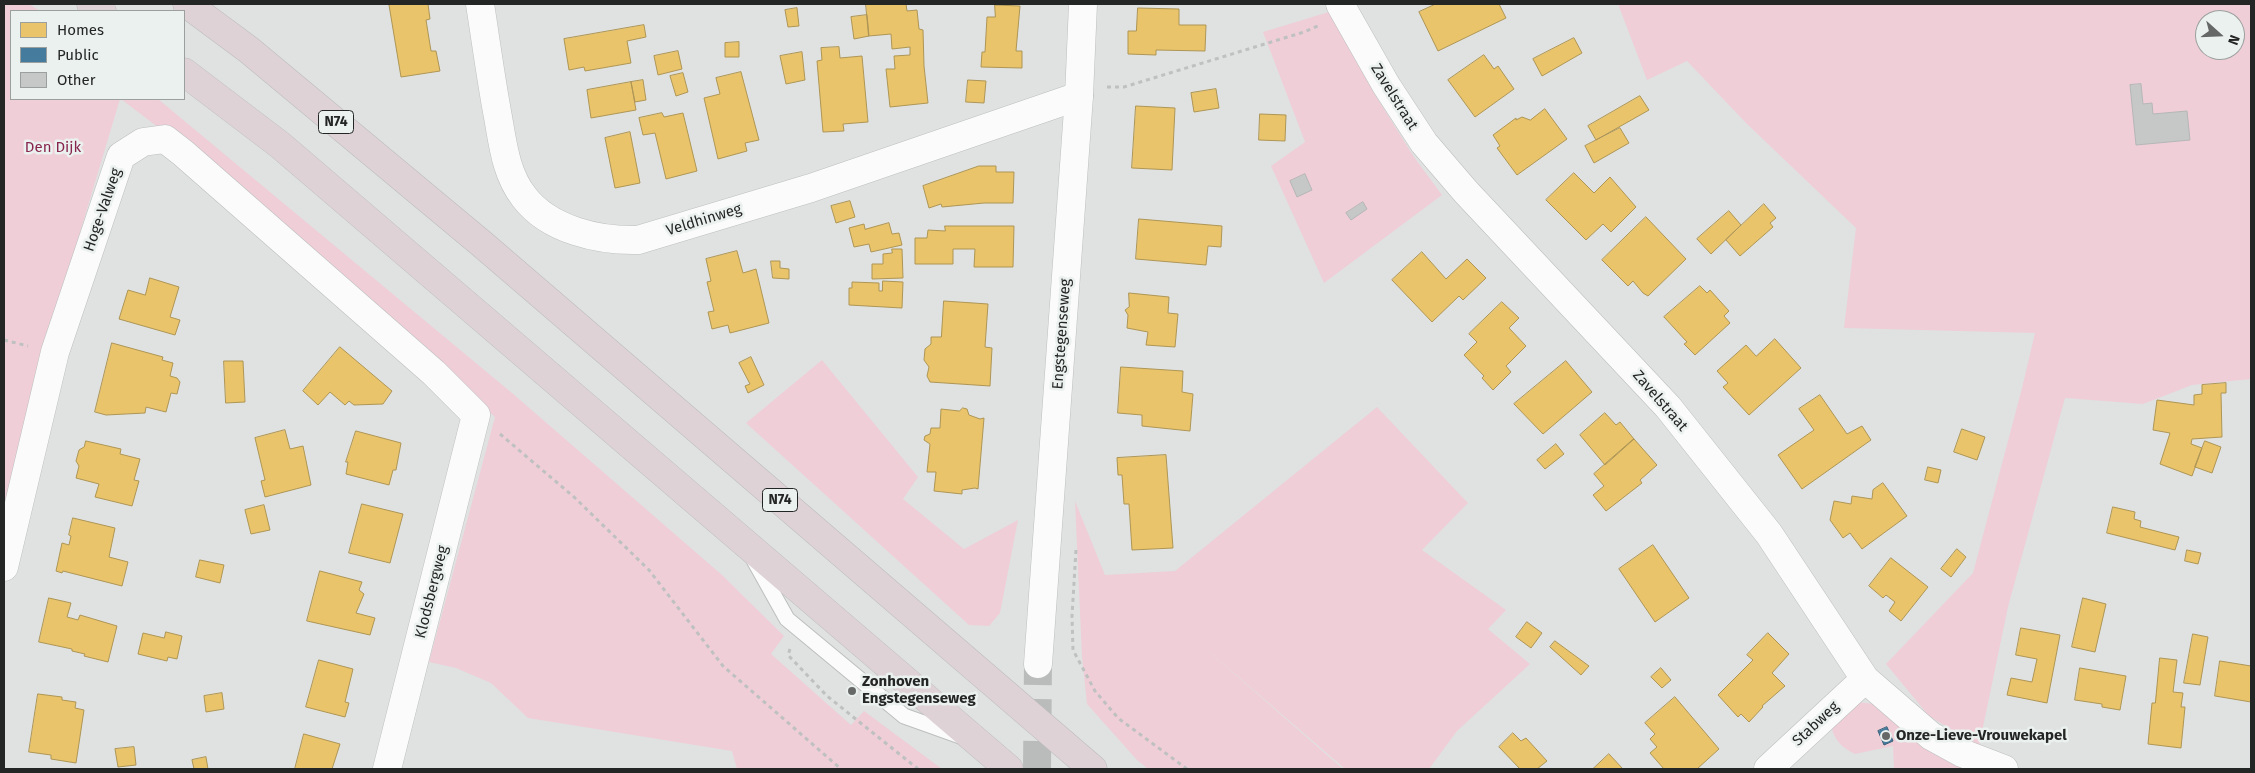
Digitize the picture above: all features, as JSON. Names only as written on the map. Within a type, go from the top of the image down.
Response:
[{"type":"highway","name":"N74","points":[[187,4],[250,50],[482,244],[1085,763]]},
{"type":"highway","points":[[185,73],[280,145],[1009,769]]},
{"type":"street","name":"Veldhinweg","points":[[480,4],[508,167],[524,197],[548,219],[582,233],[615,241],[638,240],[811,188],[1079,96]]},
{"type":"street","name":"Engstegenseweg","points":[[1038,664],[1079,96],[1082,4]]},
{"type":"street","name":"Zavelstraat","points":[[1342,9],[1386,85],[1424,143],[1466,192],[1668,407],[1769,534],[1865,678],[1931,736],[1962,753],[2004,769]]},
{"type":"street","name":"Hoge-Valweg","points":[[4,567],[56,352],[121,156],[143,142],[164,139],[184,153],[434,373],[476,415]]},
{"type":"street","name":"Klodsbergweg","points":[[388,769],[476,415]]},
{"type":"street","name":"Stabweg","points":[[1768,769],[1865,678]]},
{"type":"lane","points":[[1085,763],[1107,769]]},
{"type":"path","points":[[1079,96],[1099,86],[1124,87],[1304,32],[1342,9]]},
{"type":"path","points":[[476,415],[581,503],[649,570],[722,666],[842,769]]},
{"type":"path","points":[[1077,542],[1072,616],[1073,650],[1095,691],[1118,718],[1187,769]]},
{"type":"path","points":[[792,643],[788,655],[827,696],[918,769]]},
{"type":"green space","name":"Den Dijk","points":[[4,4],[29,4],[38,10],[10,10],[10,100],[120,100],[44,353],[4,534]]},
{"type":"green space","points":[[1618,4],[2251,4],[2251,379],[2192,385],[2143,404],[2065,398],[2008,607],[1979,746],[1929,716],[1886,664],[1973,573],[2035,333],[1844,328],[1856,228],[1746,123],[1687,61],[1647,80]]},
{"type":"green space","points":[[1332,11],[1374,93],[1414,157],[1442,195],[1324,283],[1271,166],[1305,142],[1263,32]]},
{"type":"green space","points":[[122,100],[159,100],[512,393],[722,575],[784,636],[771,654],[851,725],[864,711],[942,769],[737,769],[732,751],[528,718],[491,683],[456,668],[429,662],[495,417],[176,141]]},
{"type":"green space","points":[[822,360],[918,477],[903,499],[964,549],[1018,520],[1000,613],[989,626],[969,625],[746,423]]},
{"type":"green space","points":[[1377,407],[1468,503],[1422,550],[1506,610],[1488,629],[1530,664],[1457,731],[1429,769],[1345,769],[1197,641],[1343,769],[1148,769],[1137,760],[1087,704],[1082,657],[1075,501],[1105,575],[1175,571]]},
{"type":"green space","points":[[1857,702],[1875,704],[1910,736],[1937,755],[1966,769],[1894,769],[1893,746],[1855,754],[1850,751],[1837,740],[1831,726]]},
{"type":"building: Homes","points":[[428,4],[430,19],[426,20],[431,51],[436,51],[440,71],[401,77],[389,5]]},
{"type":"building: Homes","points":[[866,4],[906,4],[907,11],[917,10],[919,29],[923,30],[928,103],[890,107],[886,69],[895,69],[894,56],[910,55],[910,47],[892,49],[891,34],[869,36]]},
{"type":"building: Homes","points":[[1436,4],[1499,4],[1506,18],[1438,51],[1419,12]]},
{"type":"building: Homes","points":[[995,5],[1020,6],[1016,51],[1022,51],[1022,68],[981,67],[982,52],[985,52],[987,17],[995,17]]},
{"type":"building: Homes","points":[[797,8],[799,26],[788,27],[785,10]]},
{"type":"building: Homes","points":[[1138,8],[1179,9],[1179,25],[1206,25],[1205,51],[1156,50],[1156,55],[1128,54],[1128,31],[1136,31]]},
{"type":"building: Homes","points":[[867,15],[869,36],[854,39],[851,17]]},
{"type":"building: Homes","points":[[644,25],[646,37],[627,41],[631,63],[585,71],[584,67],[569,70],[564,39]]},
{"type":"building: Homes","points":[[1574,38],[1582,53],[1542,76],[1533,59]]},
{"type":"building: Homes","points":[[739,42],[739,57],[725,57],[725,43]]},
{"type":"building: Homes","points":[[839,47],[840,58],[862,56],[868,122],[843,124],[844,131],[823,132],[817,61],[822,60],[821,48]]},
{"type":"building: Homes","points":[[678,51],[682,69],[658,75],[654,56]]},
{"type":"building: Homes","points":[[802,52],[805,80],[786,84],[780,56]]},
{"type":"building: Homes","points":[[1484,55],[1494,69],[1498,66],[1514,89],[1475,117],[1448,80]]},
{"type":"building: Homes","points":[[741,72],[759,140],[745,143],[747,151],[718,159],[704,98],[720,94],[716,78]]},
{"type":"building: Homes","points":[[683,73],[688,92],[676,96],[670,76]]},
{"type":"building: Homes","points":[[643,80],[646,100],[635,102],[631,82]]},
{"type":"building: Homes","points":[[968,80],[986,81],[984,103],[966,102]]},
{"type":"building: Homes","points":[[631,82],[636,110],[591,118],[587,90]]},
{"type":"building: Homes","points":[[1216,89],[1219,108],[1194,112],[1191,93]]},
{"type":"building: Homes","points":[[1640,96],[1649,110],[1596,140],[1588,126]]},
{"type":"building: Homes","points":[[1136,106],[1175,108],[1172,170],[1132,168]]},
{"type":"building: Homes","points":[[1545,109],[1567,139],[1517,175],[1497,148],[1500,146],[1493,135],[1516,118],[1516,120],[1522,117],[1530,120]]},
{"type":"building: Homes","points":[[662,113],[664,117],[683,113],[697,171],[666,179],[655,133],[643,135],[639,118]]},
{"type":"building: Homes","points":[[1260,114],[1286,115],[1285,141],[1259,140]]},
{"type":"building: Homes","points":[[1620,128],[1629,143],[1594,163],[1585,146]]},
{"type":"building: Homes","points":[[630,132],[640,183],[615,188],[605,138]]},
{"type":"building: Homes","points":[[979,166],[996,166],[996,172],[1014,172],[1013,203],[984,203],[942,207],[941,204],[929,208],[923,186]]},
{"type":"building: Homes","points":[[1574,173],[1594,193],[1610,177],[1636,207],[1611,232],[1603,224],[1586,240],[1546,200]]},
{"type":"building: Homes","points":[[850,201],[855,217],[836,223],[831,206]]},
{"type":"building: Homes","points":[[1764,204],[1776,218],[1770,223],[1773,227],[1740,256],[1726,240]]},
{"type":"building: Homes","points":[[1729,211],[1741,225],[1711,254],[1697,239]]},
{"type":"building: Homes","points":[[1646,217],[1686,259],[1648,296],[1633,281],[1628,286],[1602,260]]},
{"type":"building: Homes","points":[[1139,219],[1222,226],[1221,247],[1208,246],[1206,265],[1136,259]]},
{"type":"building: Homes","points":[[889,223],[892,234],[899,233],[902,245],[871,252],[869,244],[854,247],[849,228],[864,224],[865,229]]},
{"type":"building: Homes","points":[[945,226],[1014,226],[1013,267],[974,267],[975,249],[953,249],[953,264],[915,264],[915,238],[927,238],[928,230],[945,231]]},
{"type":"building: Homes","points":[[892,249],[902,249],[903,278],[872,279],[872,264],[883,264],[883,254],[892,253]]},
{"type":"building: Homes","points":[[737,251],[743,273],[756,269],[769,323],[730,333],[728,325],[712,329],[708,312],[714,311],[707,282],[711,281],[706,259]]},
{"type":"building: Homes","points":[[1422,252],[1446,279],[1467,259],[1486,278],[1463,300],[1459,296],[1432,322],[1392,280]]},
{"type":"building: Homes","points":[[771,261],[780,261],[780,268],[789,269],[789,279],[773,278]]},
{"type":"building: Homes","points":[[150,278],[179,287],[170,317],[180,320],[175,335],[119,319],[128,290],[145,295]]},
{"type":"building: Homes","points":[[883,281],[903,282],[902,308],[849,305],[849,288],[852,288],[852,282],[879,283],[879,291],[882,291]]},
{"type":"building: Homes","points":[[1700,286],[1707,293],[1710,290],[1729,311],[1724,316],[1730,323],[1695,355],[1684,344],[1687,342],[1664,317]]},
{"type":"building: Homes","points":[[1129,293],[1169,297],[1168,313],[1178,314],[1175,347],[1146,345],[1148,332],[1127,328],[1128,315],[1125,310],[1129,307]]},
{"type":"building: Homes","points":[[944,301],[988,304],[985,347],[992,348],[990,386],[930,382],[927,376],[929,367],[924,360],[925,349],[931,344],[931,337],[941,337]]},
{"type":"building: Homes","points":[[1502,302],[1519,318],[1509,328],[1526,346],[1506,366],[1511,372],[1493,390],[1482,378],[1484,376],[1464,355],[1477,342],[1469,334]]},
{"type":"building: Homes","points":[[1775,339],[1801,368],[1749,415],[1723,387],[1728,383],[1717,371],[1746,345],[1756,356]]},
{"type":"building: Homes","points":[[112,343],[163,357],[162,360],[173,363],[170,376],[177,378],[180,382],[177,394],[171,393],[166,412],[146,407],[145,413],[106,415],[95,412]]},
{"type":"building: Homes","points":[[340,347],[392,391],[383,404],[354,405],[349,401],[345,405],[330,392],[318,405],[303,391]]},
{"type":"building: Homes","points":[[751,357],[764,385],[748,393],[745,386],[750,384],[739,363]]},
{"type":"building: Homes","points":[[224,361],[243,361],[245,402],[226,403]]},
{"type":"building: Homes","points":[[1566,361],[1592,392],[1543,434],[1514,404]]},
{"type":"building: Homes","points":[[1121,367],[1183,371],[1182,392],[1193,394],[1190,431],[1142,426],[1142,415],[1118,413]]},
{"type":"building: Homes","points":[[2226,383],[2226,393],[2221,393],[2222,437],[2192,439],[2191,444],[2202,448],[2192,476],[2160,464],[2170,433],[2153,430],[2157,400],[2194,405],[2194,395],[2202,394],[2202,385]]},
{"type":"building: Homes","points":[[1820,395],[1847,434],[1862,426],[1871,440],[1802,489],[1778,455],[1814,430],[1799,409]]},
{"type":"building: Homes","points":[[963,408],[967,409],[969,415],[980,419],[984,418],[978,489],[962,490],[962,494],[934,491],[936,472],[927,472],[930,444],[924,440],[925,436],[930,434],[931,428],[940,428],[941,409],[959,411]]},
{"type":"building: Homes","points":[[1605,413],[1616,425],[1620,422],[1634,439],[1605,465],[1580,435]]},
{"type":"building: Homes","points":[[1962,429],[1985,437],[1977,460],[1954,452]]},
{"type":"building: Homes","points":[[285,430],[290,449],[303,446],[311,485],[265,497],[261,481],[265,480],[255,438]]},
{"type":"building: Homes","points":[[356,431],[401,443],[396,470],[393,470],[389,485],[346,474],[348,462],[346,462]]},
{"type":"building: Homes","points":[[1634,439],[1657,465],[1640,480],[1642,483],[1606,511],[1593,495],[1604,486],[1594,474]]},
{"type":"building: Homes","points":[[86,441],[121,449],[120,454],[140,459],[134,480],[139,481],[132,506],[95,497],[99,484],[76,478],[79,466],[76,461],[79,450],[84,447]]},
{"type":"building: Homes","points":[[2205,441],[2221,447],[2212,473],[2195,467]]},
{"type":"building: Homes","points":[[1556,444],[1564,454],[1545,469],[1537,460]]},
{"type":"building: Homes","points":[[1166,455],[1173,548],[1132,550],[1129,504],[1124,504],[1122,475],[1118,475],[1117,458]]},
{"type":"building: Homes","points":[[1928,467],[1941,470],[1938,483],[1925,480]]},
{"type":"building: Homes","points":[[1883,483],[1907,516],[1862,549],[1850,533],[1843,538],[1830,520],[1834,501],[1851,504],[1852,496],[1872,499],[1873,490]]},
{"type":"building: Homes","points":[[362,504],[403,514],[390,563],[349,553]]},
{"type":"building: Homes","points":[[264,505],[270,530],[251,534],[245,510]]},
{"type":"building: Homes","points":[[2113,507],[2135,512],[2134,519],[2141,521],[2140,527],[2179,537],[2175,550],[2107,533]]},
{"type":"building: Homes","points":[[73,518],[115,528],[109,557],[128,562],[122,586],[63,571],[62,573],[56,571],[62,543],[69,545]]},
{"type":"building: Homes","points":[[1653,545],[1689,598],[1655,622],[1619,569]]},
{"type":"building: Homes","points":[[1957,549],[1966,557],[1951,577],[1941,569]]},
{"type":"building: Homes","points":[[2187,550],[2201,553],[2198,564],[2185,561]]},
{"type":"building: Homes","points":[[1891,558],[1928,587],[1901,621],[1889,611],[1895,602],[1886,595],[1883,598],[1869,586]]},
{"type":"building: Homes","points":[[200,560],[224,565],[220,583],[196,577]]},
{"type":"building: Homes","points":[[320,571],[362,582],[359,590],[364,594],[356,613],[375,618],[370,635],[307,621]]},
{"type":"building: Homes","points":[[49,598],[71,603],[67,617],[78,620],[80,615],[117,626],[108,662],[84,656],[85,654],[72,651],[72,649],[39,642]]},
{"type":"building: Homes","points":[[2083,598],[2106,604],[2095,652],[2072,647]]},
{"type":"building: Homes","points":[[1527,622],[1542,633],[1531,648],[1516,637]]},
{"type":"building: Homes","points":[[2021,628],[2060,635],[2047,703],[2007,695],[2011,678],[2032,682],[2037,659],[2016,655]]},
{"type":"building: Homes","points":[[166,632],[182,636],[177,659],[168,657],[167,661],[138,654],[143,633],[164,638]]},
{"type":"building: Homes","points":[[1768,633],[1789,654],[1772,673],[1785,686],[1762,706],[1749,722],[1741,714],[1738,717],[1718,695],[1753,660],[1747,655]]},
{"type":"building: Homes","points":[[2193,634],[2208,637],[2200,685],[2184,683]]},
{"type":"building: Homes","points":[[1555,641],[1589,666],[1581,675],[1550,647]]},
{"type":"building: Homes","points":[[2160,658],[2177,660],[2173,692],[2183,693],[2181,707],[2185,707],[2181,748],[2148,744],[2152,703],[2155,703]]},
{"type":"building: Homes","points":[[319,660],[353,669],[345,702],[349,703],[345,717],[306,707]]},
{"type":"building: Homes","points":[[2220,661],[2251,666],[2251,702],[2215,696]]},
{"type":"building: Homes","points":[[1661,668],[1671,680],[1662,688],[1651,677]]},
{"type":"building: Homes","points":[[2080,668],[2126,676],[2120,710],[2102,707],[2102,704],[2075,700]]},
{"type":"building: Homes","points":[[222,693],[224,709],[206,712],[204,696]]},
{"type":"building: Homes","points":[[38,694],[62,697],[62,700],[76,702],[75,708],[84,710],[76,763],[51,759],[51,755],[29,752]]},
{"type":"building: Homes","points":[[1675,697],[1719,749],[1697,769],[1664,769],[1650,753],[1657,747],[1650,739],[1655,734],[1645,723]]},
{"type":"building: Homes","points":[[1513,733],[1521,741],[1526,738],[1547,761],[1537,769],[1520,769],[1499,747]]},
{"type":"building: Homes","points":[[304,734],[340,744],[332,769],[295,769]]},
{"type":"building: Homes","points":[[134,747],[136,765],[118,767],[115,749]]},
{"type":"building: Homes","points":[[1609,754],[1623,769],[1593,769]]},
{"type":"building: Homes","points":[[206,757],[208,769],[194,769],[192,760]]},
{"type":"building: Public","name":"Onze-Lieve-Vrouwekapel","points":[[1887,727],[1893,741],[1884,745],[1878,731]]},
{"type":"building: Other","points":[[2141,84],[2143,104],[2152,103],[2153,114],[2187,111],[2190,140],[2136,145],[2130,85]]},
{"type":"building: Other","points":[[1305,174],[1312,190],[1297,197],[1290,181]]},
{"type":"building: Other","points":[[1363,202],[1367,209],[1351,220],[1346,213]]},
{"type":"tunnel","points":[[1037,769],[1038,664]]},
{"type":"place","name":"Zonhoven Engstegenseweg","points":[[852,691]]},
{"type":"place","name":"Onze-Lieve-Vrouwekapel","points":[[1886,736]]}]
